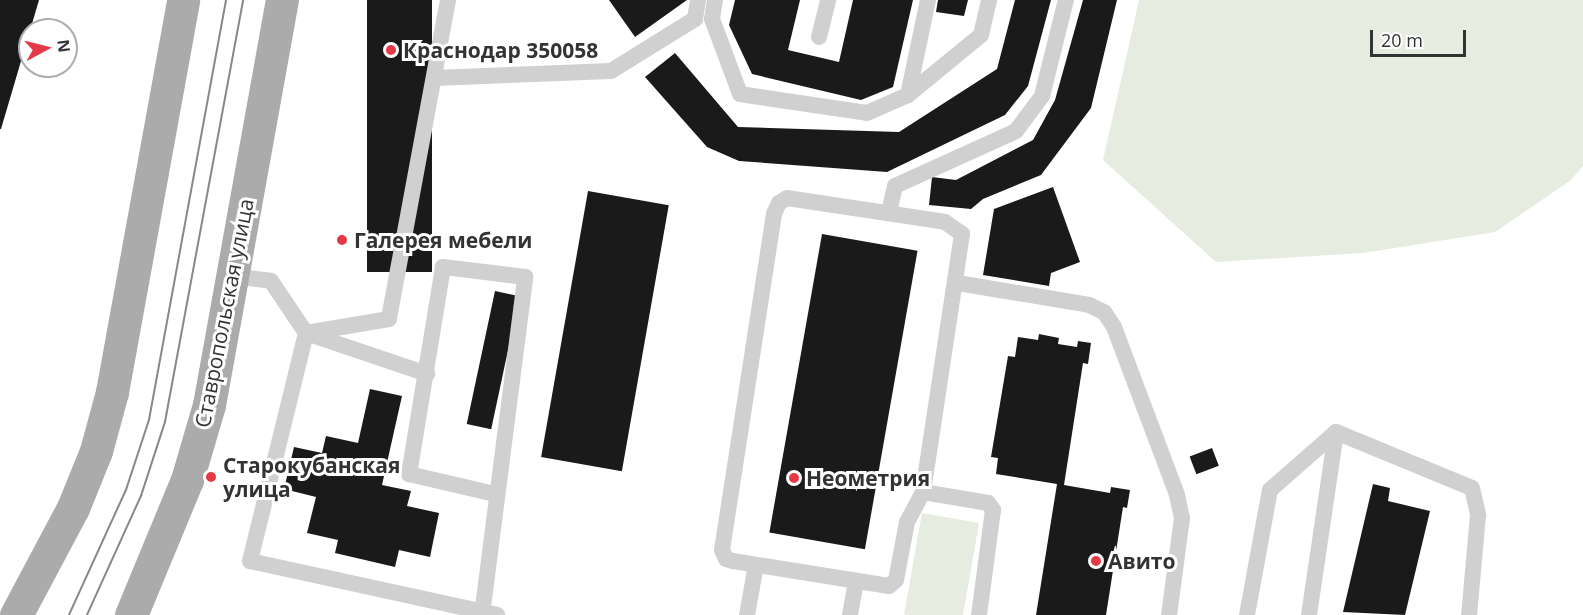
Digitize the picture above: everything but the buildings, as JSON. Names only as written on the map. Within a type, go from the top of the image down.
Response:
[{"type":"main road","points":[[16,615],[73,508],[96,451],[112,392],[183,0]]},
{"type":"main road","name":"Ставропольская улица","points":[[131,615],[187,480],[208,405],[282,0]]},
{"type":"lane","points":[[306,333],[389,319],[448,0]]},
{"type":"lane","points":[[434,78],[611,71],[695,20],[698,0]]},
{"type":"lane","points":[[716,0],[712,19],[740,94],[867,112],[908,95],[981,35],[989,0]]},
{"type":"lane","points":[[819,37],[828,0]]},
{"type":"lane","points":[[908,95],[928,0]]},
{"type":"lane","points":[[889,212],[895,186],[1016,131],[1042,96],[1066,0]]},
{"type":"lane","points":[[798,198],[889,212],[955,225],[962,234],[963,248],[923,492],[907,522],[896,580],[889,586],[726,559],[721,540],[774,214],[779,202],[798,198]]},
{"type":"lane","points":[[306,333],[250,561],[487,614],[495,494],[525,277],[443,267],[409,474],[495,494]]},
{"type":"lane","points":[[232,276],[271,281],[306,333],[427,374]]},
{"type":"lane","points":[[958,283],[1089,305],[1104,312],[1113,327],[1179,506],[1181,538],[1169,615]]},
{"type":"lane","points":[[1247,615],[1270,490],[1336,432]]},
{"type":"lane","points":[[1310,615],[1336,432]]},
{"type":"lane","points":[[1336,432],[1472,488],[1478,515],[1469,615]]},
{"type":"lane","points":[[923,492],[988,503],[993,510],[979,615]]},
{"type":"lane","points":[[747,615],[756,565]]},
{"type":"lane","points":[[850,615],[855,581]]},
{"type":"shaded area","points":[[1139,0],[1583,0],[1583,166],[1571,180],[1495,232],[1363,253],[1216,262],[1103,160]]},
{"type":"shaded area","points":[[922,513],[979,523],[963,615],[904,614]]},
{"type":"tram line","points":[[69,615],[126,490],[149,420],[226,0]]},
{"type":"tram line","points":[[87,615],[141,496],[165,422],[243,0]]},
{"type":"place","name":"Краснодар 350058","points":[[391,50]]},
{"type":"place","name":"Галерея мебели","points":[[342,240]]},
{"type":"place","name":"Старокубанская улица","points":[[211,477]]},
{"type":"place","name":"Неометрия","points":[[794,478]]},
{"type":"place","name":"Авито","points":[[1096,561]]}]
